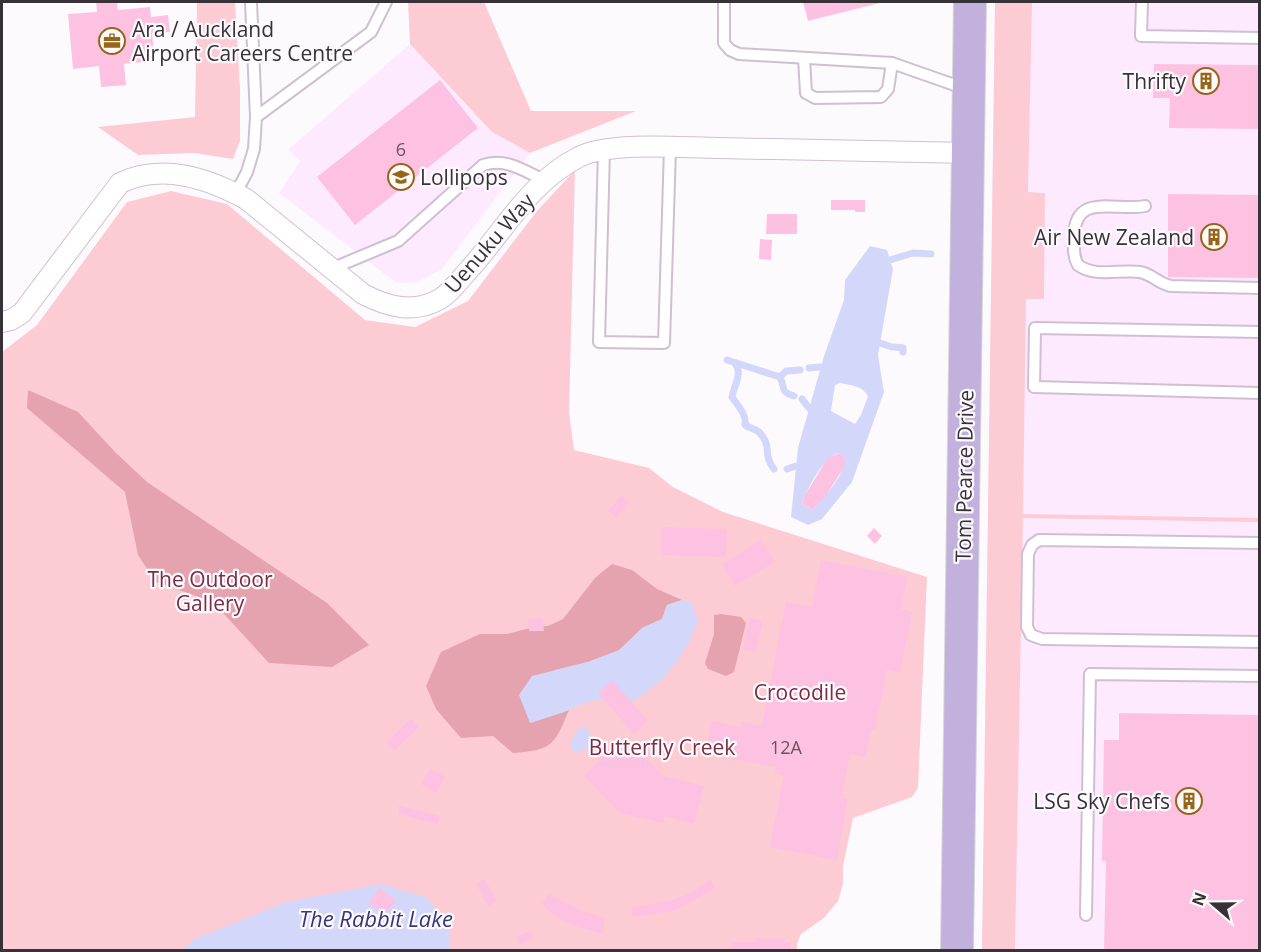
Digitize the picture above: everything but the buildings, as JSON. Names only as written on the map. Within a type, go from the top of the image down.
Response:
[{"type":"main road","name":"Tom Pearce Drive","points":[[957,951],[970,2]]},
{"type":"street","name":"Uenuku Way","points":[[2,322],[11,320],[22,313],[120,183],[133,177],[170,173],[195,177],[236,193],[363,294],[390,307],[420,306],[434,302],[447,294],[480,258],[506,223],[544,180],[560,167],[582,155],[604,149],[969,153]]},
{"type":"lane","points":[[236,193],[251,161],[256,117],[251,2]]},
{"type":"lane","points":[[256,117],[371,32],[386,2]]},
{"type":"lane","points":[[724,2],[724,43],[730,50],[739,54],[892,63],[969,90]]},
{"type":"lane","points":[[1142,2],[1141,36],[1260,38]]},
{"type":"lane","points":[[804,58],[806,93],[815,99],[881,97],[888,89],[892,63]]},
{"type":"lane","points":[[604,149],[599,342],[664,343],[670,148]]},
{"type":"lane","points":[[331,269],[398,241],[483,165],[493,161],[503,162],[544,180]]},
{"type":"lane","points":[[1146,206],[1094,207],[1083,210],[1074,226],[1074,255],[1078,265],[1092,271],[1146,274],[1171,286],[1260,288]]},
{"type":"lane","points":[[1260,332],[1035,328],[1034,387],[1260,393]]},
{"type":"lane","points":[[1260,543],[1039,540],[1032,545],[1028,554],[1027,627],[1030,635],[1042,639],[1260,642]]},
{"type":"lane","points":[[1086,915],[1090,675],[1260,676]]},
{"type":"shaded area","points":[[995,2],[1259,2],[1259,950],[982,950]]},
{"type":"shaded area","name":"Lollipops","points":[[410,44],[492,132],[530,153],[442,269],[416,283],[395,282],[279,193],[300,161],[288,150]]},
{"type":"green space","points":[[197,2],[235,2],[240,88],[240,141],[233,159],[194,153],[138,155],[98,127],[195,117]]},
{"type":"green space","points":[[408,2],[484,2],[531,111],[636,111],[530,153],[492,132],[410,44]]},
{"type":"green space","points":[[995,2],[1032,2],[1028,192],[1045,193],[1044,299],[1026,299],[1023,514],[1260,518],[1259,522],[1023,518],[1015,950],[982,950]]},
{"type":"green space","points":[[575,170],[569,413],[574,450],[649,468],[673,487],[723,512],[927,577],[918,788],[912,797],[853,818],[843,866],[843,884],[838,901],[824,918],[801,934],[797,950],[2,950],[2,352],[37,325],[127,202],[171,191],[227,204],[365,320],[415,327],[468,301],[537,211]]},
{"type":"green space","name":"The Outdoor Gallery","points":[[28,390],[78,412],[147,482],[327,603],[369,645],[332,667],[269,663],[213,602],[156,582],[138,555],[125,492],[27,408]]},
{"type":"green space","points":[[612,564],[632,570],[657,589],[682,600],[667,605],[662,619],[642,628],[620,650],[588,662],[555,670],[530,723],[569,710],[560,731],[551,744],[537,750],[513,753],[493,736],[461,738],[436,709],[426,686],[441,652],[480,634],[507,634],[548,626],[563,619],[595,578]]},
{"type":"green space","points":[[714,615],[741,617],[746,623],[734,672],[726,676],[708,669],[705,663],[714,634]]},
{"type":"water","points":[[870,246],[887,250],[893,269],[878,355],[884,392],[852,482],[822,519],[808,525],[791,517],[798,448],[824,356],[844,300],[845,280]],"holes":[[[840,383],[860,388],[868,396],[855,424],[831,411],[835,385]],[[839,453],[843,458],[841,473],[812,510],[802,504],[808,490],[816,474],[827,461]]]},
{"type":"water","points":[[682,600],[691,602],[698,621],[678,660],[649,691],[623,705],[604,699],[587,702],[530,723],[519,695],[532,676],[588,662],[619,650],[642,628],[662,619],[667,605]]},
{"type":"water","points":[[584,725],[591,736],[593,746],[592,749],[586,749],[583,746],[582,752],[578,753],[571,750],[571,742]]},
{"type":"water","name":"The Rabbit Lake","points":[[379,884],[426,897],[450,924],[450,950],[182,950],[197,938],[283,903]]},
{"type":"waterway","points":[[890,260],[913,253],[931,254]]},
{"type":"waterway","points":[[880,343],[892,347]]},
{"type":"waterway","points":[[895,347],[903,348],[903,352]]},
{"type":"waterway","points":[[727,360],[780,377],[786,371],[800,370]]},
{"type":"waterway","points":[[735,363],[738,375],[732,397],[743,414],[745,425],[757,431],[766,442],[770,464],[774,469]]},
{"type":"waterway","points":[[809,368],[820,367]]},
{"type":"waterway","points":[[780,377],[785,391],[794,396]]},
{"type":"waterway","points":[[802,399],[809,408]]},
{"type":"waterway","points":[[787,469],[796,466]]},
{"type":"place","name":"Ara / Auckland Airport Careers Centre","points":[[112,41]]},
{"type":"place","name":"Thrifty","points":[[1206,81]]},
{"type":"place","name":"Lollipops","points":[[401,177]]},
{"type":"place","name":"Air New Zealand","points":[[1214,237]]},
{"type":"place","name":"LSG Sky Chefs","points":[[1189,801]]},
{"type":"park label","name":"Crocodile","points":[[800,692]]},
{"type":"park label","name":"Butterfly Creek","points":[[662,747]]}]
